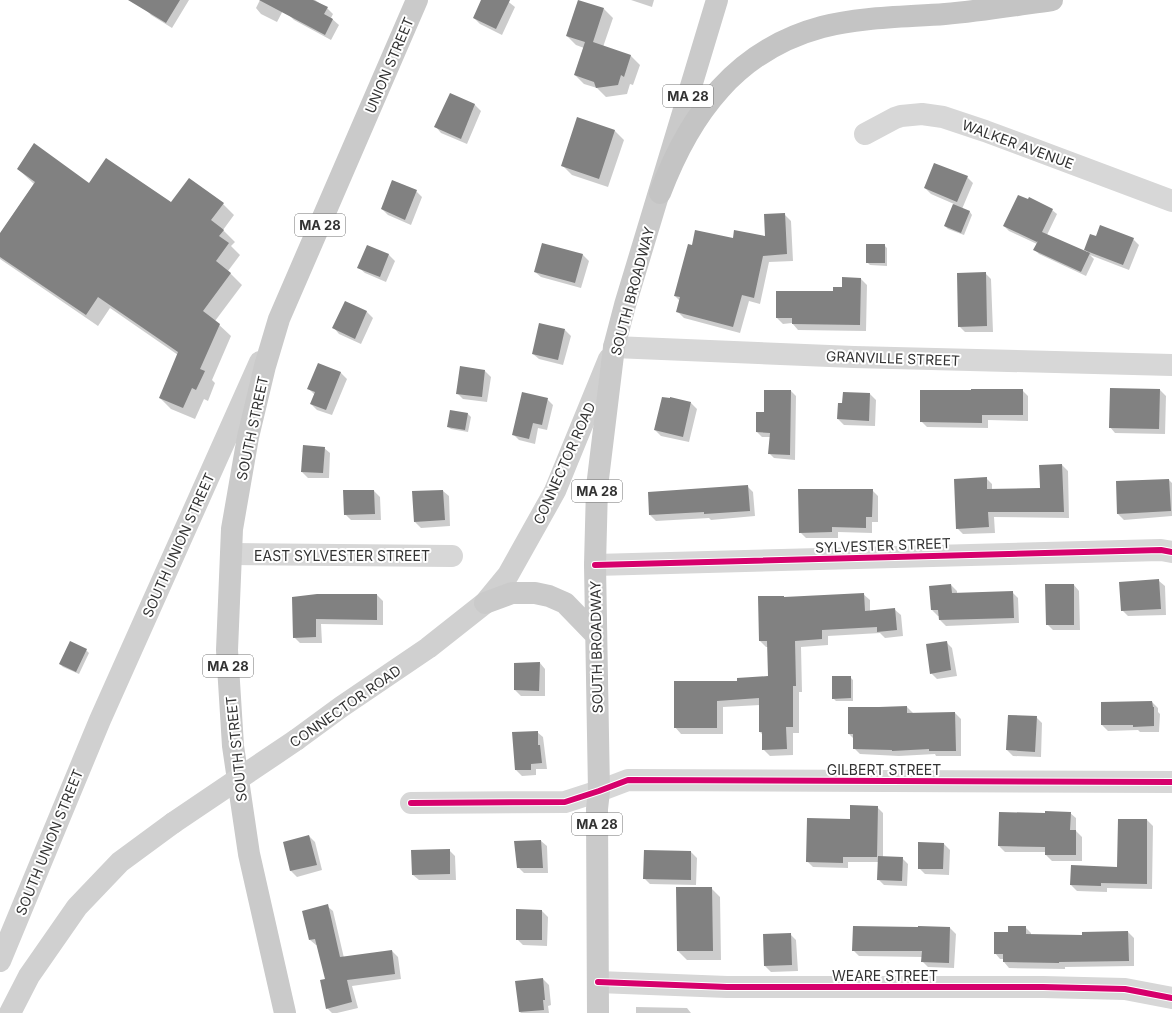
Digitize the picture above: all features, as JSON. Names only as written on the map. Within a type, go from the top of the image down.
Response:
[{"type":"highway","points":[[660,193],[680,147],[696,121],[722,86],[737,71],[752,60],[787,40],[804,33],[841,23],[957,13],[1052,0]]},
{"type":"main road","name":"UNION STREET","points":[[361,130],[417,0]]},
{"type":"main road","name":"MA 28","points":[[660,193],[717,0]]},
{"type":"main road","name":"SOUTH UNION STREET","points":[[0,961],[100,720],[279,319],[361,130]]},
{"type":"main road","name":"SOUTH BROADWAY","points":[[598,1013],[598,791],[595,565],[598,487],[614,348],[625,305],[660,193]]},
{"type":"main road","name":"SOUTH STREET","points":[[279,319],[265,366],[248,437],[232,529],[227,650],[233,746],[249,854],[286,1013]]},
{"type":"main road","name":"CONNECTOR ROAD","points":[[10,1013],[29,976],[77,907],[120,862],[172,823],[296,740],[341,707],[428,648],[485,602],[508,575],[555,491],[614,348]]},
{"type":"main road","points":[[485,602],[512,593],[535,593],[549,596],[564,603],[596,635]]},
{"type":"street","name":"WALKER AVENUE","points":[[865,134],[901,116],[922,114],[943,117],[985,131],[1172,201]]},
{"type":"street","name":"GRANVILLE STREET","points":[[614,348],[854,357],[1172,365]]},
{"type":"street","name":"SYLVESTER STREET","points":[[595,565],[1161,550],[1172,552]]},
{"type":"street","name":"EAST SYLVESTER STREET","points":[[231,554],[452,556]]},
{"type":"street","name":"GILBERT STREET","points":[[411,803],[565,802],[628,780],[1172,782]]},
{"type":"street","name":"WEARE STREET","points":[[598,982],[727,987],[1043,987],[1125,989],[1172,998]]},
{"type":"building","points":[[128,0],[180,0],[166,23]]},
{"type":"building","points":[[259,0],[313,0],[328,7],[324,14],[333,19],[325,35]]},
{"type":"building","points":[[481,0],[510,0],[496,29],[473,18]]},
{"type":"building","points":[[578,0],[604,8],[593,42],[631,55],[624,77],[621,75],[618,85],[596,88],[594,82],[574,75],[585,42],[566,36]]},
{"type":"building","points":[[450,93],[475,104],[461,139],[434,127]]},
{"type":"building","points":[[577,117],[615,130],[599,179],[561,166]]},
{"type":"building","points":[[34,143],[89,183],[106,158],[171,202],[189,178],[224,203],[211,220],[224,230],[219,236],[229,243],[216,261],[231,273],[203,311],[220,324],[200,369],[205,371],[196,390],[192,388],[183,408],[159,398],[178,352],[98,297],[86,315],[0,257],[0,233],[35,182],[17,169]]},
{"type":"building","points":[[934,163],[968,176],[957,202],[924,188]]},
{"type":"building","points":[[392,180],[417,190],[405,220],[381,209]]},
{"type":"building","points":[[1018,195],[1028,199],[1029,197],[1053,209],[1042,232],[1090,253],[1081,272],[1033,250],[1038,241],[1037,242],[1003,226]]},
{"type":"building","points":[[953,204],[970,211],[961,233],[944,226]]},
{"type":"building","points":[[785,213],[787,254],[763,256],[754,298],[742,295],[733,327],[676,312],[680,297],[674,296],[688,244],[692,245],[695,230],[733,238],[734,230],[765,236],[764,214]]},
{"type":"building","points":[[1100,225],[1134,238],[1123,265],[1084,250],[1090,234],[1096,236]]},
{"type":"building","points":[[542,243],[583,254],[575,283],[534,272]]},
{"type":"building","points":[[866,244],[885,244],[885,263],[866,263]]},
{"type":"building","points":[[367,245],[389,254],[380,277],[357,268]]},
{"type":"building","points":[[986,272],[987,326],[958,327],[957,273]]},
{"type":"building","points":[[842,277],[861,278],[860,325],[792,324],[792,318],[776,318],[776,291],[833,291],[833,287],[842,287]]},
{"type":"building","points":[[345,301],[367,311],[355,339],[332,328]]},
{"type":"building","points":[[539,323],[565,329],[558,360],[532,354]]},
{"type":"building","points":[[318,363],[341,372],[326,410],[310,404],[315,392],[307,389]]},
{"type":"building","points":[[460,366],[485,370],[482,397],[456,394]]},
{"type":"building","points":[[1110,388],[1160,389],[1159,429],[1109,428]]},
{"type":"building","points":[[1023,389],[1023,415],[982,415],[982,423],[920,422],[920,390]]},
{"type":"building","points":[[764,390],[791,390],[790,455],[768,454],[770,433],[756,432],[756,412],[764,412]]},
{"type":"building","points":[[522,392],[548,398],[542,425],[533,423],[529,439],[512,435]]},
{"type":"building","points":[[843,392],[870,393],[869,421],[837,419],[838,403],[842,403]]},
{"type":"building","points":[[662,397],[670,397],[691,402],[683,437],[654,430]]},
{"type":"building","points":[[450,410],[468,413],[465,430],[447,427]]},
{"type":"building","points":[[303,445],[325,447],[323,473],[301,472]]},
{"type":"building","points":[[1062,464],[1064,512],[988,512],[989,527],[956,529],[954,479],[987,477],[987,489],[1040,488],[1039,465]]},
{"type":"building","points":[[1169,479],[1171,511],[1117,514],[1116,481]]},
{"type":"building","points":[[748,485],[750,511],[649,515],[648,492]]},
{"type":"building","points":[[798,489],[873,489],[872,517],[866,517],[866,528],[832,527],[832,532],[799,533]]},
{"type":"building","points":[[343,490],[374,490],[375,514],[344,515]]},
{"type":"building","points":[[443,490],[445,520],[414,522],[412,491]]},
{"type":"building","points":[[1159,579],[1161,609],[1121,611],[1119,582]]},
{"type":"building","points":[[951,584],[952,593],[1013,591],[1014,618],[939,620],[938,610],[931,610],[929,586]]},
{"type":"building","points":[[1045,584],[1074,584],[1074,625],[1046,625]]},
{"type":"building","points":[[864,593],[865,611],[895,608],[897,630],[877,632],[877,627],[822,630],[822,639],[795,641],[796,686],[793,686],[793,727],[786,727],[787,749],[762,750],[762,732],[759,732],[759,698],[717,701],[717,728],[674,728],[674,681],[737,681],[737,678],[768,676],[767,641],[759,641],[758,596],[784,597]]},
{"type":"building","points":[[317,594],[377,594],[377,620],[316,619],[316,637],[293,638],[292,597]]},
{"type":"building","points":[[70,641],[87,649],[76,672],[59,664]]},
{"type":"building","points":[[947,641],[951,670],[930,674],[926,644]]},
{"type":"building","points":[[540,662],[539,691],[514,690],[514,663]]},
{"type":"building","points":[[832,676],[851,676],[851,698],[832,699]]},
{"type":"building","points":[[1152,701],[1154,707],[1154,726],[1133,727],[1133,725],[1101,725],[1101,702]]},
{"type":"building","points":[[907,706],[907,713],[955,712],[956,751],[929,751],[929,749],[892,751],[853,749],[853,734],[848,734],[848,707]]},
{"type":"building","points":[[1008,715],[1037,716],[1035,752],[1006,750]]},
{"type":"building","points":[[538,731],[538,745],[540,745],[542,763],[531,764],[531,770],[515,770],[512,732]]},
{"type":"building","points":[[850,805],[878,806],[877,857],[843,857],[843,863],[806,862],[807,818],[850,819]]},
{"type":"building","points":[[1045,811],[1071,812],[1070,830],[1076,830],[1076,855],[1045,855],[1045,847],[998,846],[999,812],[1045,813]]},
{"type":"building","points":[[1118,819],[1147,819],[1147,884],[1101,883],[1101,886],[1070,885],[1071,865],[1117,867]]},
{"type":"building","points":[[309,835],[317,865],[290,871],[283,842]]},
{"type":"building","points":[[541,840],[543,868],[517,868],[514,841]]},
{"type":"building","points":[[918,842],[944,843],[943,869],[918,869]]},
{"type":"building","points":[[450,849],[450,874],[412,875],[411,850]]},
{"type":"building","points":[[644,850],[691,851],[691,880],[643,879]]},
{"type":"building","points":[[878,856],[903,857],[902,881],[877,880]]},
{"type":"building","points":[[676,887],[712,887],[713,951],[677,951]]},
{"type":"building","points":[[328,904],[340,957],[392,950],[395,974],[347,980],[352,1002],[326,1009],[320,980],[325,979],[315,939],[309,940],[302,911]]},
{"type":"building","points":[[516,909],[542,910],[542,940],[516,940]]},
{"type":"building","points":[[853,926],[950,927],[949,963],[921,962],[922,951],[852,951]]},
{"type":"building","points":[[1008,926],[1026,926],[1026,934],[1082,935],[1082,932],[1128,931],[1129,961],[1059,963],[1003,962],[1003,954],[994,954],[994,932],[1008,932]]},
{"type":"building","points":[[791,933],[792,965],[764,966],[763,934]]},
{"type":"building","points":[[543,978],[545,1000],[543,1000],[544,1010],[519,1012],[515,981]]},
{"type":"cycle path","points":[[595,565],[1161,550],[1172,552]]},
{"type":"cycle path","points":[[411,803],[565,802],[628,780],[1172,782]]},
{"type":"cycle path","points":[[598,982],[727,987],[1043,987],[1125,989],[1172,998]]}]
